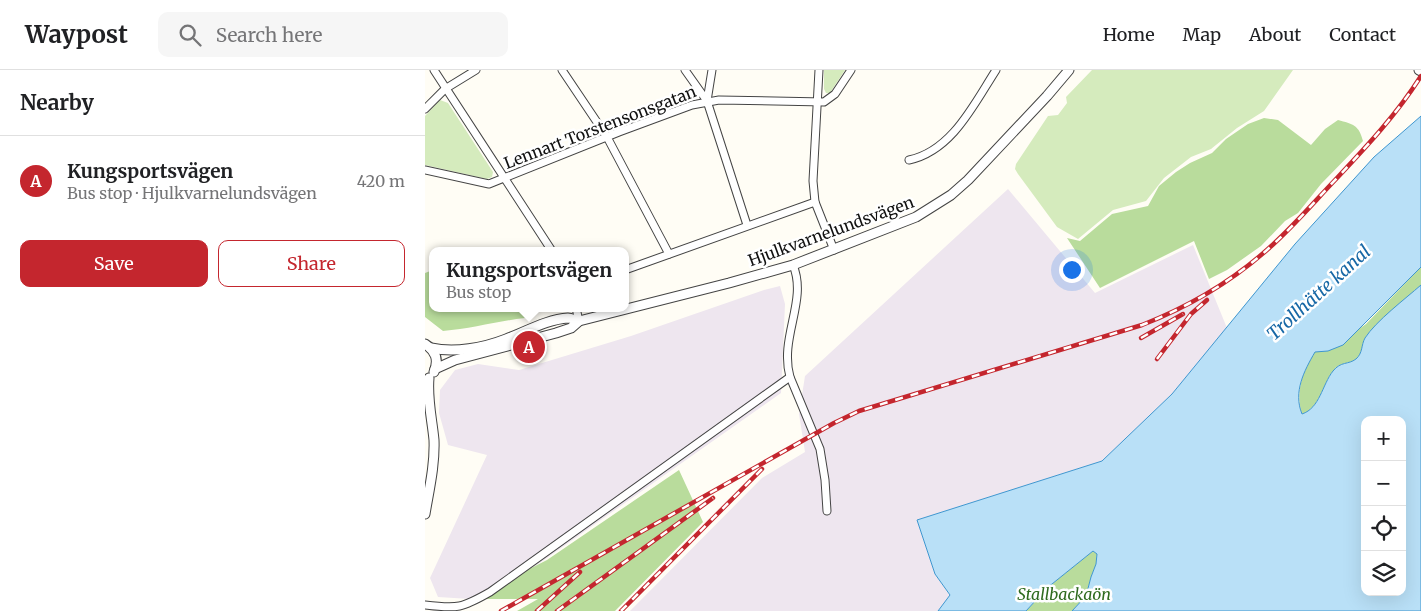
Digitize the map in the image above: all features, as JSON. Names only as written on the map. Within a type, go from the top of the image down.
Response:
[{"type":"street","points":[[434,70],[549,247]]},
{"type":"street","points":[[425,109],[445,89],[476,70]]},
{"type":"street","points":[[562,70],[607,137],[669,254]]},
{"type":"street","points":[[685,70],[707,102],[747,225]]},
{"type":"street","points":[[707,102],[712,70]]},
{"type":"street","points":[[819,70],[813,181],[815,202],[834,250]]},
{"type":"street","points":[[817,102],[824,102],[831,98],[851,70]]},
{"type":"street","points":[[909,160],[927,154],[958,128],[996,70]]},
{"type":"street","name":"Hjulkvarnelundsvägen","points":[[629,309],[793,265],[916,217],[951,195],[1015,130],[1069,70]]},
{"type":"street","name":"Lennart Torstensonsgatan","points":[[425,170],[489,184],[685,107],[728,100],[817,102]]},
{"type":"street","points":[[629,269],[815,202]]},
{"type":"street","points":[[793,265],[799,282],[787,348],[787,366],[820,449],[827,511]]},
{"type":"street","points":[[577,312],[579,322]]},
{"type":"street","name":"Hjulkvarnelundsvägen","points":[[435,369],[455,360],[556,333],[571,328],[579,322],[617,312]]},
{"type":"street","name":"Hjulkvarnelundsvägen","points":[[428,346],[447,350],[476,347],[506,339],[528,329],[569,318],[579,322]]},
{"type":"street","points":[[425,514],[434,458],[434,440],[427,379],[435,369],[436,359],[428,346]]},
{"type":"street","points":[[425,605],[454,608],[490,592],[790,377]]},
{"type":"shaded area","points":[[1008,189],[1095,293],[1193,245],[1227,328],[1172,394],[1102,461],[917,520],[935,574],[950,596],[938,611],[630,611],[762,478],[805,452],[799,414],[805,376]]},
{"type":"shaded area","points":[[780,286],[785,304],[781,393],[537,565],[470,599],[438,597],[430,578],[487,455],[448,445],[439,413],[440,390],[455,370],[478,364],[519,370],[631,336]]},
{"type":"green space","points":[[824,70],[845,70],[830,93],[826,93],[824,89]]},
{"type":"green space","points":[[1092,70],[1293,70],[1264,111],[1237,128],[1211,149],[1191,157],[1164,178],[1146,201],[1113,210],[1078,239],[1057,227],[1015,169],[1016,164],[1048,116],[1058,115],[1067,103],[1066,97]]},
{"type":"green space","points":[[440,100],[448,103],[493,172],[492,177],[487,179],[425,165],[425,116]]},
{"type":"green space","points":[[1264,118],[1278,120],[1311,145],[1325,129],[1338,120],[1355,126],[1360,132],[1363,141],[1321,184],[1298,213],[1285,221],[1261,246],[1227,270],[1209,279],[1194,241],[1100,288],[1067,238],[1080,241],[1112,214],[1148,206],[1159,186],[1176,172],[1212,153],[1226,139],[1248,124]]},
{"type":"green space","points":[[1421,267],[1421,285],[1370,332],[1365,338],[1358,357],[1336,368],[1313,407],[1302,414],[1299,397],[1301,381],[1315,351],[1328,351],[1366,324]]},
{"type":"green space","points":[[429,272],[429,312],[522,312],[525,318],[443,331],[425,317],[425,273]]},
{"type":"green space","points":[[679,470],[703,522],[615,611],[517,611],[538,599],[470,599],[547,560]]},
{"type":"green space","name":"Stallbackaön","points":[[1093,551],[1097,554],[1096,564],[1086,596],[1072,611],[1026,611],[1047,588]]},
{"type":"water","name":"Trollhätte kanal","points":[[1421,116],[1421,267],[1343,345],[1328,351],[1315,352],[1301,382],[1299,398],[1302,414],[1313,407],[1333,371],[1342,364],[1356,359],[1370,331],[1383,317],[1421,285],[1421,611],[1072,611],[1086,596],[1096,564],[1097,554],[1093,551],[1047,588],[1026,611],[938,611],[950,595],[935,574],[917,520],[1102,461],[1172,394],[1295,244],[1374,157]]},
{"type":"railway","points":[[501,611],[834,423],[859,411],[1142,325],[1208,293],[1254,261],[1295,223],[1381,129],[1421,76]]},
{"type":"railway","points":[[1157,359],[1191,314],[1207,300]]},
{"type":"railway","points":[[1141,338],[1183,314]]},
{"type":"railway","points":[[621,611],[762,469]]},
{"type":"railway","points":[[557,611],[713,498]]},
{"type":"railway","points":[[537,611],[580,572]]},
{"type":"place","name":"Kungsportsvägen","points":[[529,347]]}]
